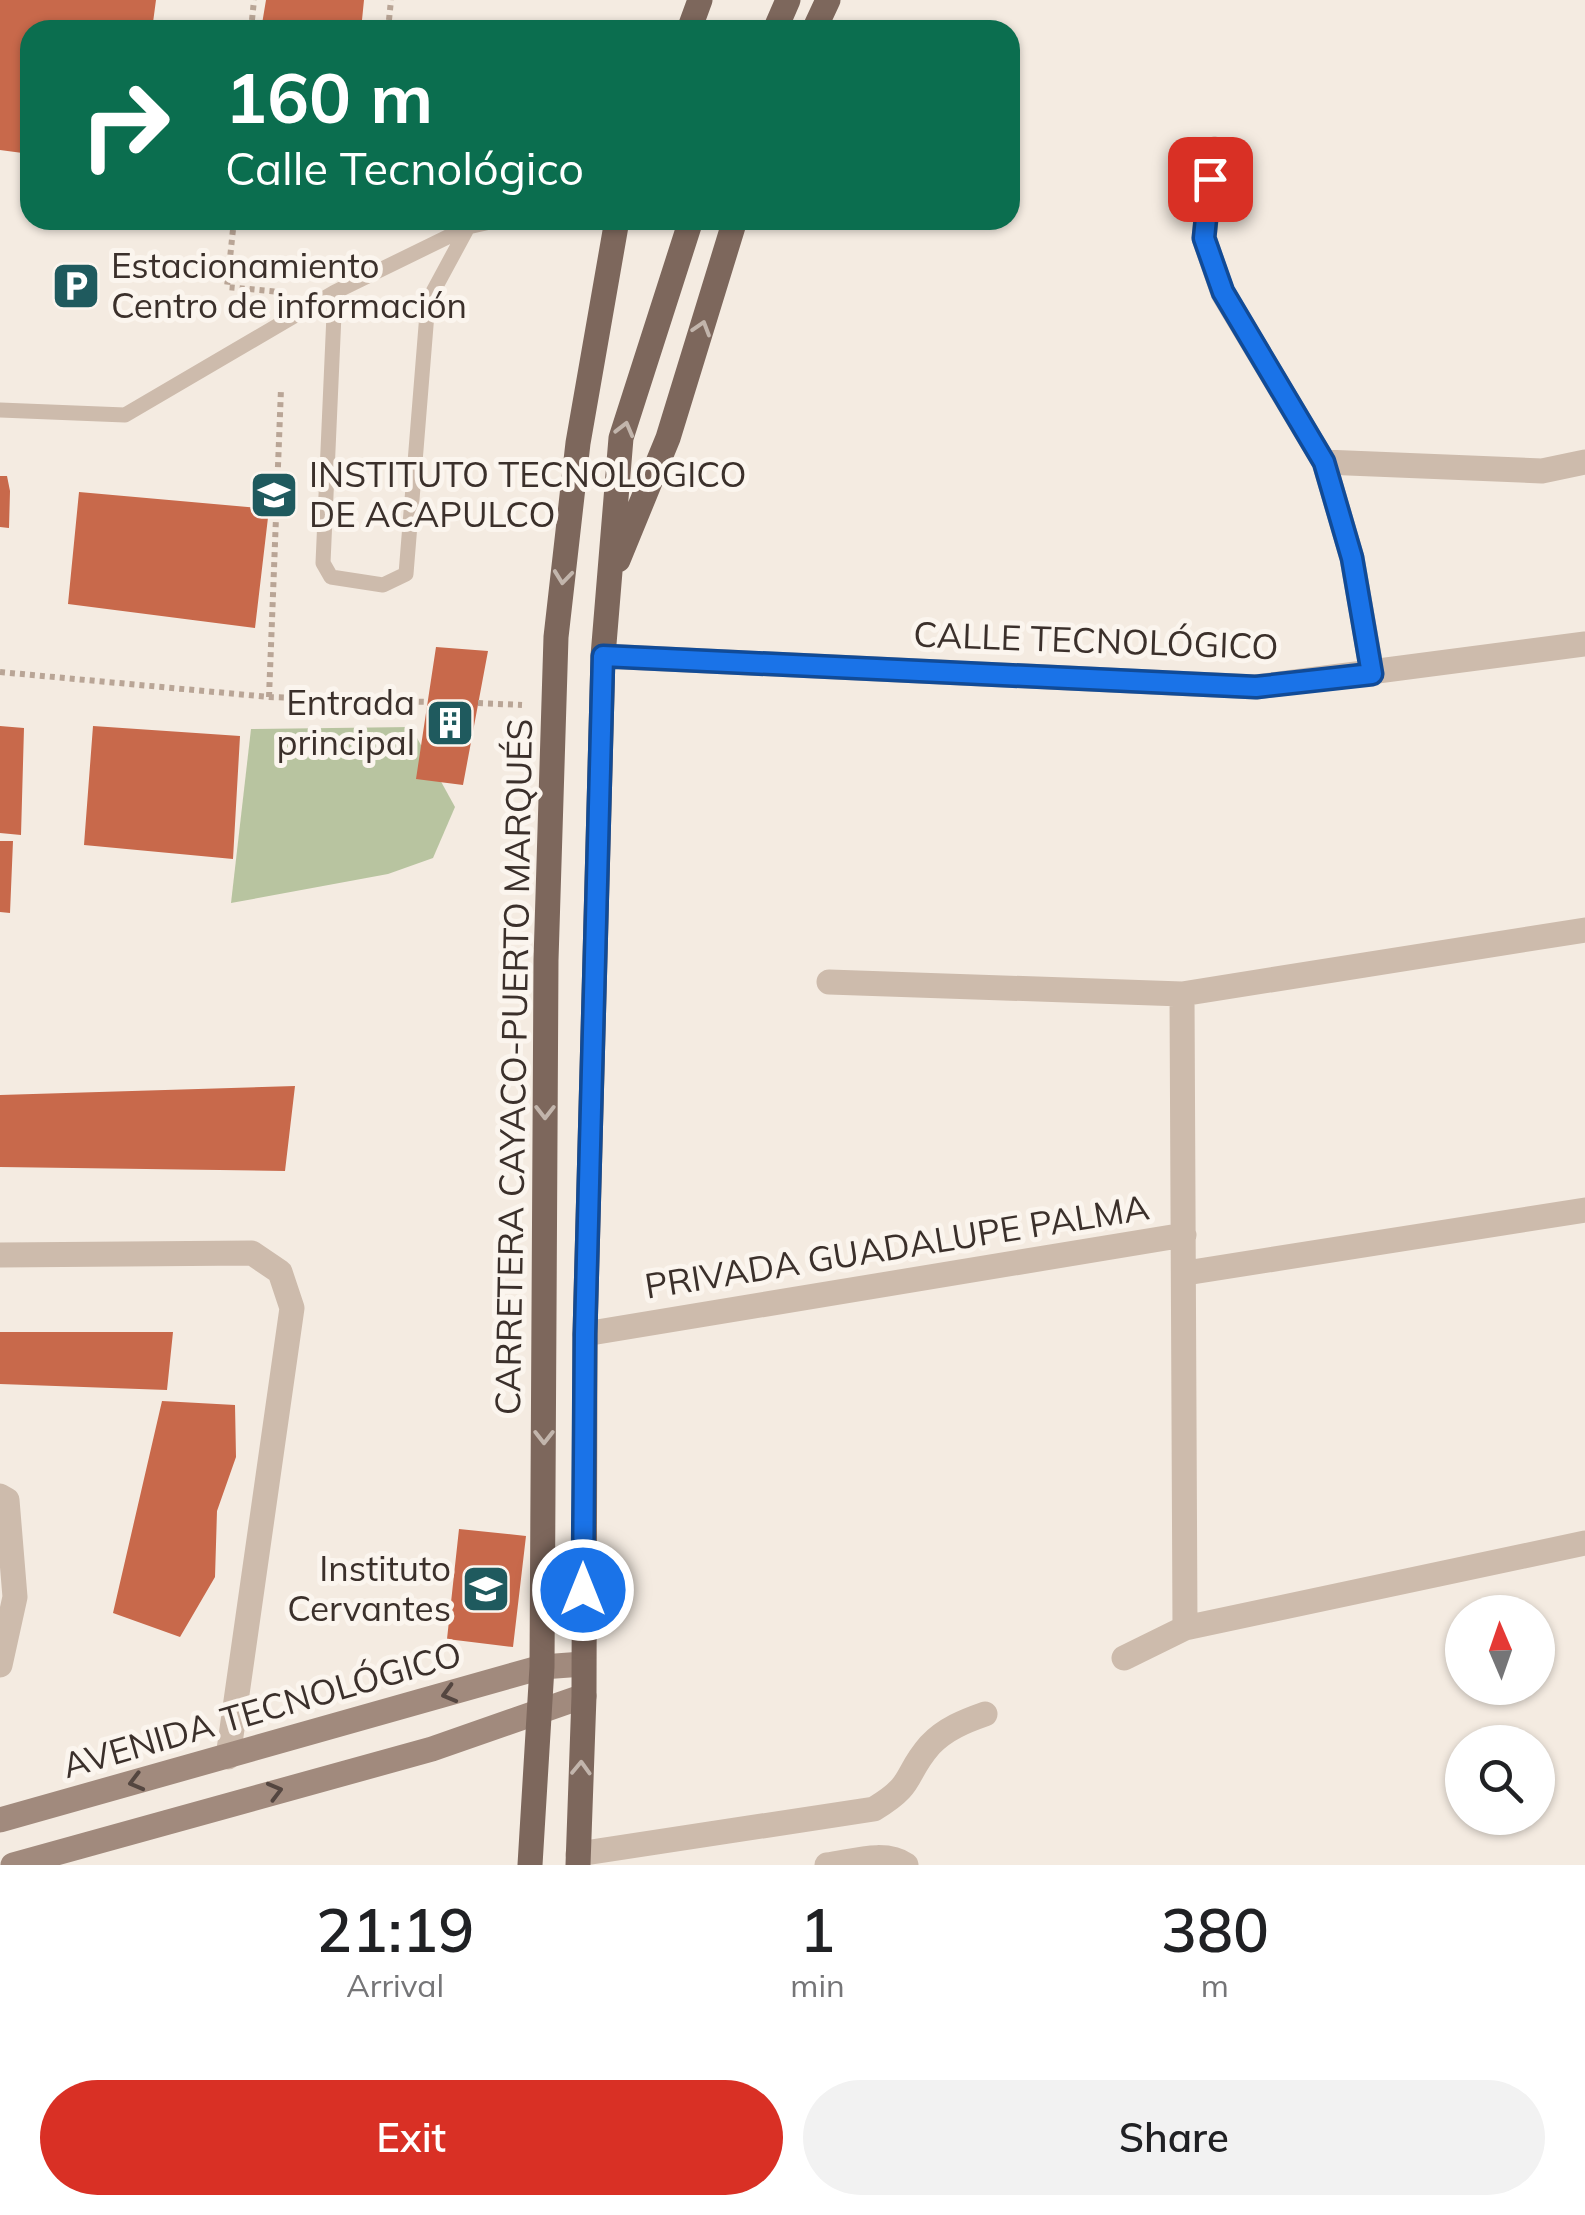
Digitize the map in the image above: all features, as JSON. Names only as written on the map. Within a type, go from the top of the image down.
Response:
[{"type":"main road","name":"CARRETERA CAYACO-PUERTO MARQUÉS","points":[[530,1865],[542,1667],[546,980],[556,637],[578,443],[615,230]]},
{"type":"main road","points":[[578,1860],[584,1696],[585,1334],[603,656],[621,438],[688,230]]},
{"type":"main road","points":[[609,584],[668,438],[732,230]]},
{"type":"main road","name":"AVENIDA TECNOLÓGICO","points":[[0,1820],[542,1667],[583,1664]]},
{"type":"main road","points":[[13,1865],[432,1750],[584,1696]]},
{"type":"street","points":[[1214,149],[1204,238],[1223,292],[1324,462],[1352,558],[1372,674]]},
{"type":"street","points":[[1324,462],[1542,471],[1585,462]]},
{"type":"street","name":"CALLE TECNOLÓGICO","points":[[603,656],[1256,687],[1585,644]]},
{"type":"street","points":[[829,982],[1182,994],[1585,930]]},
{"type":"street","points":[[1182,994],[1184,1235]]},
{"type":"street","points":[[1186,1272],[1585,1210]]},
{"type":"street","name":"PRIVADA GUADALUPE PALMA","points":[[585,1334],[1184,1235],[1186,1272],[1181,1311],[1185,1628]]},
{"type":"street","points":[[0,1255],[252,1253],[280,1272],[292,1308],[228,1756]]},
{"type":"street","points":[[0,1496],[7,1500],[15,1597],[0,1665]]},
{"type":"street","points":[[1124,1658],[1185,1628],[1585,1543]]},
{"type":"street","points":[[578,1860],[874,1809],[903,1792],[929,1746],[954,1726],[984,1714]]},
{"type":"street","points":[[827,1865],[878,1858],[898,1859],[906,1865]]},
{"type":"lane","points":[[0,410],[125,415],[336,292],[462,230]]},
{"type":"lane","points":[[336,292],[324,563],[331,577],[382,585],[406,574],[428,300],[466,230]]},
{"type":"path","points":[[233,230],[227,287],[283,292]]},
{"type":"path","points":[[269,697],[281,389]]},
{"type":"path","points":[[0,672],[269,697],[428,702]]},
{"type":"path","points":[[478,704],[554,706]]},
{"type":"green space","points":[[411,727],[455,807],[433,858],[388,874],[231,903],[251,729]]},
{"type":"building","points":[[0,0],[156,0],[153,20],[20,20],[20,153],[0,150]]},
{"type":"building","points":[[266,0],[364,0],[362,20],[263,20]]},
{"type":"building","points":[[0,476],[7,476],[10,491],[9,528],[0,527]]},
{"type":"building","points":[[79,492],[269,509],[255,628],[68,604]]},
{"type":"building","name":"Entrada principal","points":[[436,647],[488,651],[463,785],[416,779]]},
{"type":"building","points":[[0,726],[24,728],[21,835],[0,833]]},
{"type":"building","points":[[93,726],[240,736],[233,859],[84,845]]},
{"type":"building","points":[[0,841],[13,841],[10,913],[0,912]]},
{"type":"building","points":[[295,1086],[285,1171],[0,1167],[0,1095]]},
{"type":"building","points":[[0,1332],[173,1332],[167,1390],[0,1384]]},
{"type":"building","points":[[162,1401],[235,1405],[236,1457],[217,1511],[215,1577],[180,1637],[113,1613]]},
{"type":"building","name":"Instituto Cervantes","points":[[459,1529],[526,1536],[513,1647],[447,1639]]},
{"type":"place","name":"Estacionamiento Centro de información","points":[[76,286]]},
{"type":"place","name":"INSTITUTO TECNOLOGICO DE ACAPULCO","points":[[274,495]]},
{"type":"place","name":"Entrada principal","points":[[450,723]]},
{"type":"place","name":"Instituto Cervantes","points":[[486,1589]]},
{"type":"route","points":[[583,1590],[585,1334],[603,656],[1256,687],[1372,674],[1352,558],[1324,462],[1223,292],[1204,238],[1210,179]]}]
